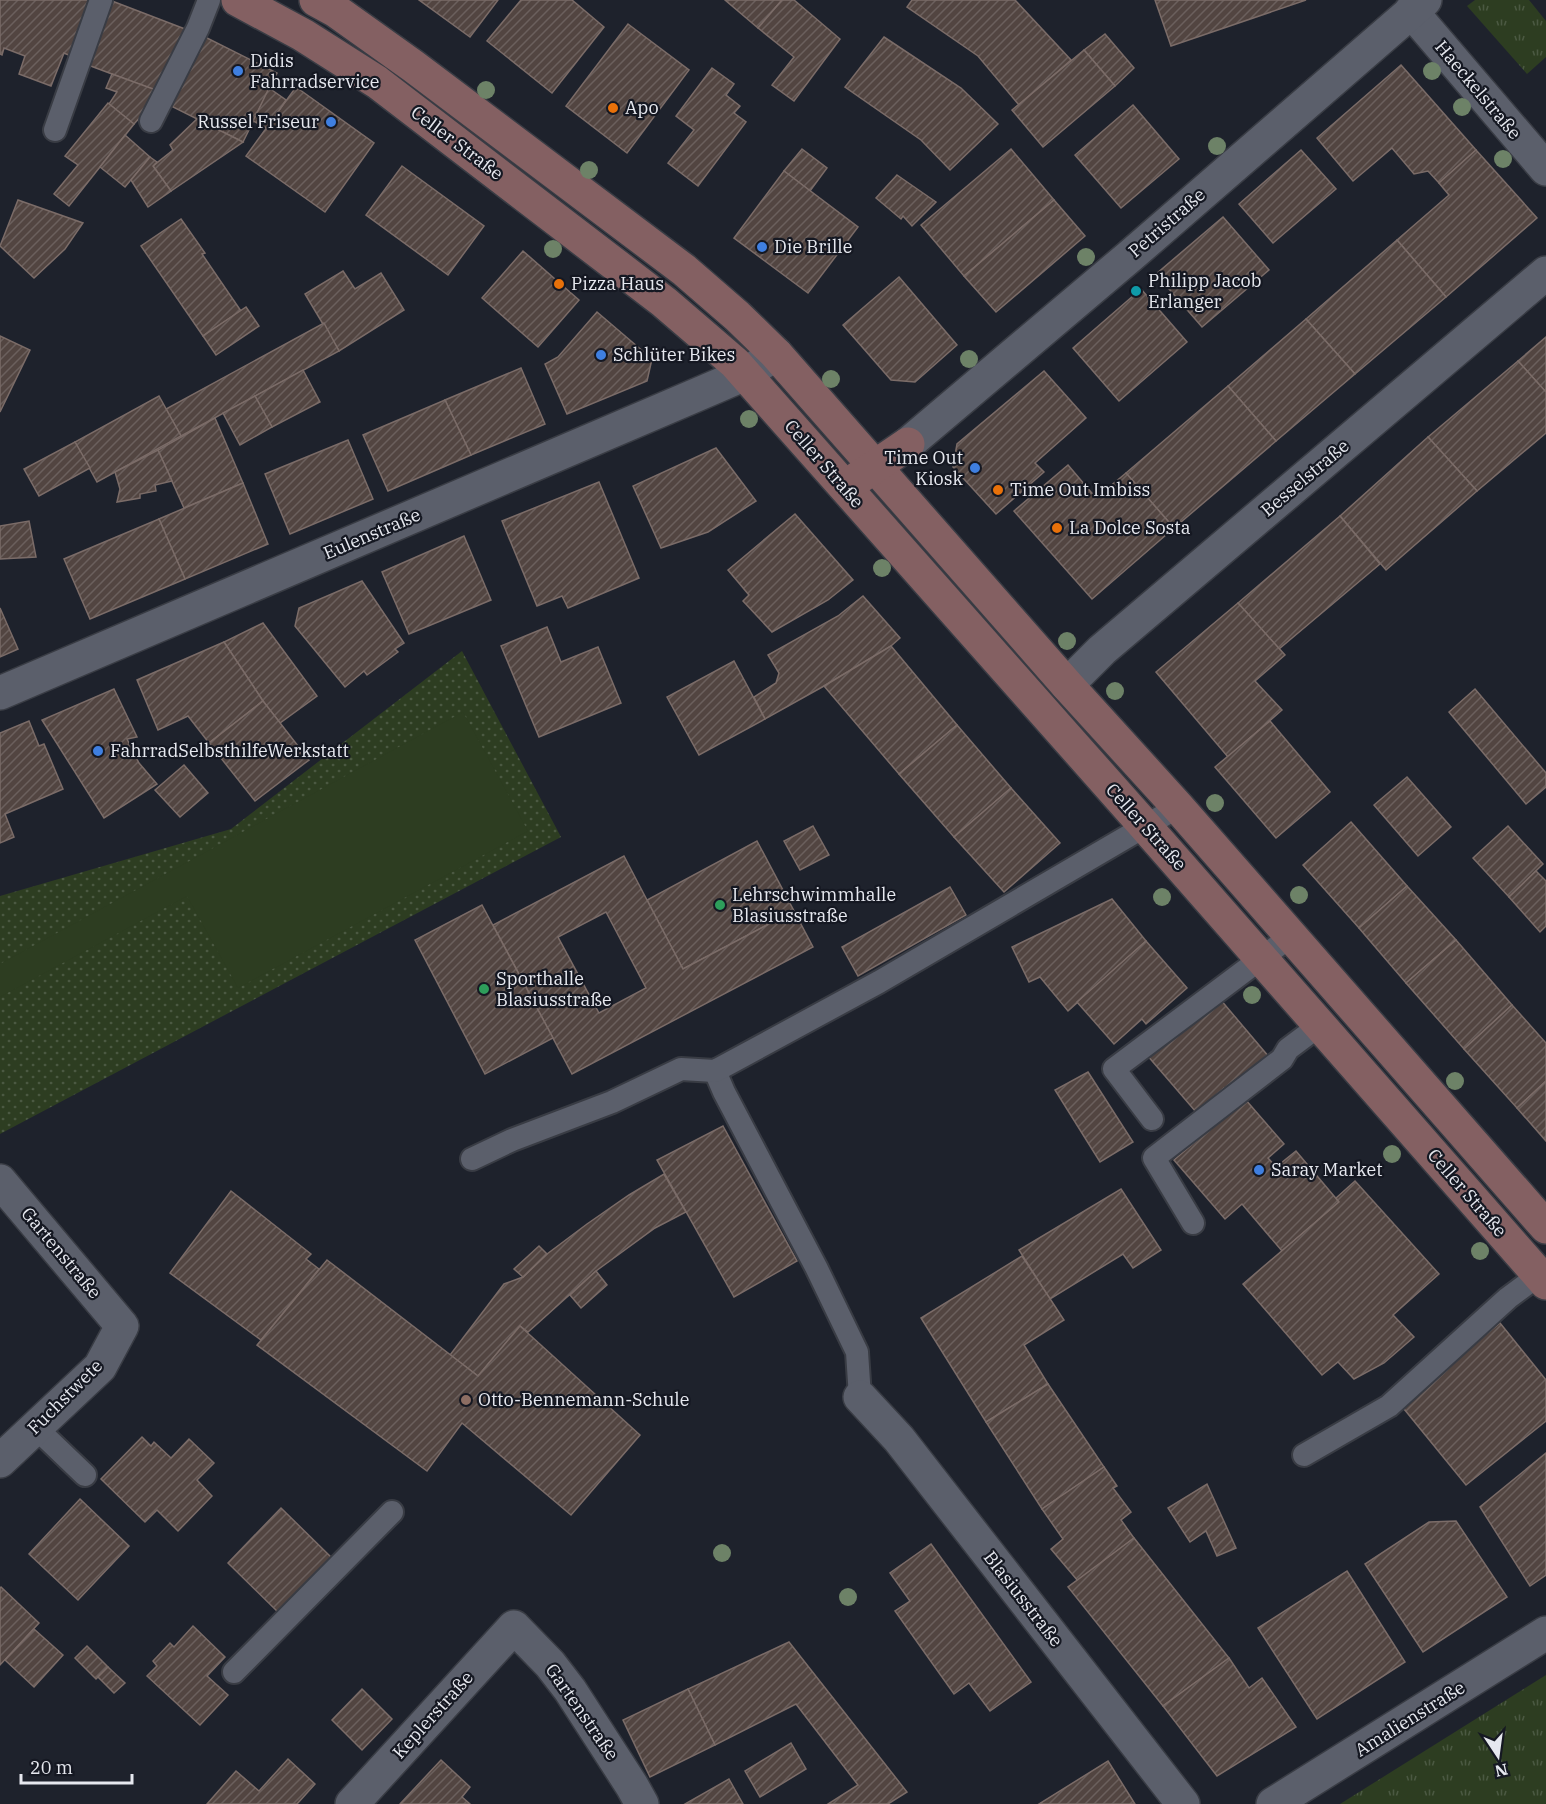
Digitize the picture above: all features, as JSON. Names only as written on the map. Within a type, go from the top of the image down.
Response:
[{"type":"main road","name":"Celler Straße","points":[[238,0],[303,35],[377,82],[664,302],[705,336],[745,374],[1543,1279]]},
{"type":"main road","name":"Celler Straße","points":[[316,0],[336,11],[413,66],[684,270],[776,354],[1067,685],[1178,807],[1546,1227]]},
{"type":"main road","points":[[846,433],[878,444],[908,444]]},
{"type":"main road","points":[[844,487],[908,444]]},
{"type":"street","name":"Haeckelstraße","points":[[1418,6],[1546,169]]},
{"type":"street","name":"Petristraße","points":[[908,444],[1129,257],[1418,6]]},
{"type":"street","name":"Besselstraße","points":[[1067,685],[1102,650],[1546,273]]},
{"type":"street","points":[[745,374],[776,354]]},
{"type":"street","name":"Eulenstraße","points":[[0,693],[745,374]]},
{"type":"street","name":"Gartenstraße","points":[[0,1181],[122,1326]]},
{"type":"street","name":"Fuchstwete","points":[[0,1461],[100,1367],[122,1326]]},
{"type":"street","name":"Blasiusstraße","points":[[860,1397],[899,1439],[1183,1804]]},
{"type":"street","name":"Gartenstraße","points":[[513,1627],[550,1664],[576,1698],[642,1804]]},
{"type":"street","name":"Keplerstraße","points":[[352,1804],[513,1627]]},
{"type":"street","name":"Amalienstraße","points":[[1273,1804],[1546,1633]]},
{"type":"lane","points":[[55,130],[101,0]]},
{"type":"lane","points":[[151,121],[198,28],[209,0]]},
{"type":"lane","points":[[472,1159],[512,1140],[612,1102],[681,1069],[715,1071],[879,982],[1178,807]]},
{"type":"lane","points":[[1152,1119],[1114,1069],[1291,936]]},
{"type":"lane","points":[[1194,1223],[1154,1158],[1282,1059],[1288,1049],[1320,1025]]},
{"type":"lane","points":[[715,1071],[857,1352],[860,1397]]},
{"type":"lane","points":[[1304,1455],[1389,1406],[1508,1298],[1543,1279]]},
{"type":"lane","points":[[35,1427],[85,1475]]},
{"type":"lane","points":[[234,1672],[262,1629],[392,1512]]},
{"type":"green space","points":[[1475,0],[1529,0],[1546,21],[1546,57],[1527,74],[1467,6]]},
{"type":"green space","points":[[462,651],[561,837],[0,1134],[0,896],[231,829]]},
{"type":"green space","points":[[463,712],[528,831],[238,988],[187,896],[0,997],[0,964]]},
{"type":"green space","points":[[1546,1675],[1546,1804],[1340,1804]]},
{"type":"building","points":[[0,0],[95,0],[73,57],[64,53],[51,86],[19,74],[25,56],[4,48],[2,55],[0,54]]},
{"type":"building","points":[[419,0],[498,0],[470,37]]},
{"type":"building","points":[[521,0],[572,0],[604,27],[552,93],[487,41]]},
{"type":"building","points":[[725,0],[782,0],[758,28]]},
{"type":"building","points":[[782,0],[794,0],[840,39],[794,101],[772,85],[794,57],[758,28]]},
{"type":"building","points":[[912,0],[1015,0],[1071,60],[1019,105],[978,56],[907,7]]},
{"type":"building","points":[[1155,0],[1306,0],[1171,46]]},
{"type":"building","points":[[112,1],[185,29],[160,92],[88,65]]},
{"type":"building","points":[[628,24],[689,70],[627,153],[566,106]]},
{"type":"building","points":[[1105,34],[1134,68],[1115,86],[1084,50]]},
{"type":"building","points":[[201,35],[277,73],[243,142],[167,104]]},
{"type":"building","points":[[884,37],[961,88],[998,124],[950,170],[921,140],[845,87]]},
{"type":"building","points":[[1084,50],[1115,86],[1043,147],[1012,110]]},
{"type":"building","points":[[1401,65],[1476,150],[1439,183],[1428,171],[1414,174],[1392,148],[1353,181],[1317,138]]},
{"type":"building","points":[[712,68],[734,84],[726,95],[740,106],[734,113],[746,122],[698,186],[668,163],[694,130],[676,116]]},
{"type":"building","points":[[112,74],[156,90],[150,106],[134,124],[109,104],[117,92],[106,88]]},
{"type":"building","points":[[296,87],[374,143],[325,212],[246,156]]},
{"type":"building","points":[[269,88],[286,100],[267,128],[253,121]]},
{"type":"building","points":[[108,103],[134,124],[69,206],[54,194],[78,165],[65,156]]},
{"type":"building","points":[[1133,105],[1179,159],[1121,208],[1075,155]]},
{"type":"building","points":[[197,119],[243,142],[171,191],[153,166],[173,150],[170,145]]},
{"type":"building","points":[[125,135],[150,157],[125,187],[100,167]]},
{"type":"building","points":[[802,149],[827,168],[810,191],[784,171]]},
{"type":"building","points":[[1011,149],[1054,200],[964,276],[921,225]]},
{"type":"building","points":[[1301,150],[1336,189],[1273,243],[1239,204]]},
{"type":"building","points":[[1476,150],[1537,218],[1446,297],[1397,240],[1449,195],[1439,183]]},
{"type":"building","points":[[150,157],[157,162],[153,166],[171,191],[148,207],[131,180]]},
{"type":"building","points":[[402,166],[484,226],[448,275],[366,215]]},
{"type":"building","points":[[784,171],[858,227],[808,293],[734,238]]},
{"type":"building","points":[[897,175],[936,202],[912,226],[903,216],[901,219],[876,198]]},
{"type":"building","points":[[18,200],[83,223],[65,249],[34,278],[0,246]]},
{"type":"building","points":[[1054,200],[1085,236],[996,312],[964,276]]},
{"type":"building","points":[[1223,217],[1269,270],[1202,327],[1156,274]]},
{"type":"building","points":[[181,219],[241,311],[203,336],[141,246]]},
{"type":"building","points":[[1397,240],[1446,297],[1355,374],[1306,319]]},
{"type":"building","points":[[523,251],[579,300],[538,347],[482,298]]},
{"type":"building","points":[[343,271],[355,289],[381,273],[404,310],[339,351],[305,294]]},
{"type":"building","points":[[899,277],[957,345],[915,382],[891,380],[843,325]]},
{"type":"building","points":[[1141,289],[1187,342],[1119,401],[1073,348]]},
{"type":"building","points":[[246,307],[259,326],[216,355],[203,336]]},
{"type":"building","points":[[597,312],[652,359],[647,381],[567,414],[545,364],[558,357]]},
{"type":"building","points":[[1306,319],[1355,374],[1276,441],[1228,386]]},
{"type":"building","points":[[324,323],[339,351],[181,436],[166,409]]},
{"type":"building","points":[[0,336],[30,350],[0,412]]},
{"type":"building","points":[[1546,337],[1546,392],[1518,361]]},
{"type":"building","points":[[1518,361],[1546,392],[1546,433],[1477,491],[1428,437]]},
{"type":"building","points":[[521,368],[545,424],[471,455],[445,400]]},
{"type":"building","points":[[303,370],[320,402],[272,427],[255,396]]},
{"type":"building","points":[[1044,371],[1086,418],[1035,463],[1044,472],[996,514],[953,467],[957,444]]},
{"type":"building","points":[[1228,386],[1276,441],[1174,528],[1126,473]]},
{"type":"building","points":[[159,396],[181,436],[97,482],[75,442]]},
{"type":"building","points":[[255,396],[272,427],[240,445],[223,413]]},
{"type":"building","points":[[445,400],[471,455],[388,491],[363,435]]},
{"type":"building","points":[[215,418],[243,483],[184,508],[158,450]]},
{"type":"building","points":[[1428,437],[1477,491],[1386,570],[1340,516]]},
{"type":"building","points":[[348,440],[373,499],[290,534],[265,474]]},
{"type":"building","points":[[75,442],[90,468],[39,496],[24,469]]},
{"type":"building","points":[[716,448],[756,501],[708,532],[661,548],[633,486]]},
{"type":"building","points":[[158,450],[172,481],[155,485],[156,491],[140,494],[140,498],[117,502],[120,489],[115,472]]},
{"type":"building","points":[[1068,465],[1096,498],[1126,473],[1174,528],[1092,599],[1014,511]]},
{"type":"building","points":[[599,482],[639,578],[568,608],[562,596],[537,606],[502,521]]},
{"type":"building","points":[[243,483],[268,544],[185,579],[159,519]]},
{"type":"building","points":[[795,514],[853,580],[828,600],[772,632],[743,601],[749,595],[728,570]]},
{"type":"building","points":[[1340,516],[1380,564],[1279,649],[1238,603]]},
{"type":"building","points":[[159,519],[185,579],[90,619],[64,559]]},
{"type":"building","points":[[29,521],[36,557],[0,559],[0,526]]},
{"type":"building","points":[[464,536],[491,600],[409,634],[382,572]]},
{"type":"building","points":[[362,581],[404,643],[395,649],[398,652],[367,675],[364,671],[345,687],[295,626],[299,608]]},
{"type":"building","points":[[863,596],[900,638],[891,646],[765,719],[754,697],[776,683],[779,673],[768,655],[838,616]]},
{"type":"building","points":[[1238,603],[1285,655],[1255,681],[1282,710],[1228,757],[1156,672]]},
{"type":"building","points":[[0,608],[18,649],[0,657]]},
{"type":"building","points":[[263,623],[317,696],[280,723],[224,642]]},
{"type":"building","points":[[547,627],[561,662],[598,647],[621,703],[539,737],[501,646]]},
{"type":"building","points":[[224,642],[263,701],[209,743],[188,716],[158,730],[137,680]]},
{"type":"building","points":[[891,646],[957,725],[899,774],[824,686]]},
{"type":"building","points":[[734,661],[765,719],[699,755],[667,697]]},
{"type":"building","name":"FahrradSelbsthilfeWerkstatt","points":[[114,689],[137,737],[127,739],[139,763],[157,784],[104,818],[42,720]]},
{"type":"building","points":[[1475,689],[1546,773],[1546,787],[1526,804],[1449,712]]},
{"type":"building","points":[[263,701],[309,760],[255,801],[209,743]]},
{"type":"building","points":[[29,721],[39,746],[44,744],[63,789],[5,814],[14,837],[0,843],[0,733]]},
{"type":"building","points":[[1270,721],[1330,792],[1276,838],[1215,767]]},
{"type":"building","points":[[957,725],[1011,788],[954,837],[899,774]]},
{"type":"building","points":[[184,765],[208,793],[180,817],[155,790]]},
{"type":"building","points":[[1407,777],[1451,827],[1418,856],[1374,805]]},
{"type":"building","points":[[1011,788],[1060,843],[1004,892],[954,837]]},
{"type":"building","points":[[1351,822],[1407,886],[1359,928],[1303,865]]},
{"type":"building","points":[[813,826],[829,855],[800,870],[784,841]]},
{"type":"building","points":[[1508,826],[1543,864],[1509,897],[1473,858]]},
{"type":"building","name":"Lehrschwimmhalle Blasiusstraße","points":[[757,841],[794,911],[683,969],[647,900]]},
{"type":"building","points":[[624,856],[683,969],[794,911],[813,947],[572,1074],[493,925]],"holes":[[[606,912],[646,988],[599,1013],[558,937]]]},
{"type":"building","points":[[1536,871],[1546,881],[1546,926],[1540,932],[1509,897]]},
{"type":"building","points":[[1407,886],[1456,940],[1406,983],[1359,928]]},
{"type":"building","points":[[950,887],[966,915],[858,976],[842,947]]},
{"type":"building","points":[[1112,899],[1146,941],[1068,1011],[1040,977],[1029,982],[1012,947]]},
{"type":"building","name":"Sporthalle Blasiusstraße","points":[[482,905],[553,1038],[485,1074],[415,940]]},
{"type":"building","points":[[1456,940],[1512,1005],[1464,1049],[1406,983]]},
{"type":"building","points":[[1146,941],[1187,988],[1146,1024],[1142,1019],[1114,1044],[1077,1002]]},
{"type":"building","points":[[1220,999],[1269,1057],[1228,1092],[1224,1088],[1196,1112],[1147,1055]]},
{"type":"building","points":[[1512,1005],[1546,1043],[1546,1081],[1517,1108],[1464,1049]]},
{"type":"building","points":[[1088,1072],[1133,1142],[1100,1162],[1055,1090]]},
{"type":"building","points":[[1546,1081],[1546,1141],[1517,1108]]},
{"type":"building","points":[[1245,1099],[1284,1144],[1268,1158],[1276,1167],[1296,1151],[1339,1202],[1282,1251],[1242,1204],[1225,1219],[1174,1160]]},
{"type":"building","points":[[723,1126],[797,1261],[734,1297],[657,1160]]},
{"type":"building","name":"Otto-Bennemann-Schule","points":[[664,1174],[686,1212],[655,1228],[596,1271],[528,1332],[520,1326],[478,1376],[450,1355],[504,1284],[523,1277],[547,1254],[587,1224]]},
{"type":"building","points":[[1355,1181],[1439,1274],[1393,1315],[1414,1337],[1384,1363],[1354,1379],[1338,1362],[1322,1375],[1243,1284],[1339,1202],[1336,1198]]},
{"type":"building","points":[[1121,1189],[1161,1250],[1133,1268],[1123,1254],[1050,1299],[1019,1250]]},
{"type":"building","points":[[231,1191],[311,1254],[306,1259],[319,1269],[261,1340],[170,1273]]},
{"type":"building","points":[[539,1246],[547,1254],[523,1277],[514,1269]]},
{"type":"building","points":[[1022,1256],[1064,1320],[1024,1345],[1048,1384],[986,1422],[921,1318]]},
{"type":"building","name":"Otto-Bennemann-Schule","points":[[327,1260],[478,1376],[520,1326],[640,1435],[571,1515],[462,1423],[427,1471],[257,1345]]},
{"type":"building","points":[[596,1271],[607,1285],[581,1308],[570,1295]]},
{"type":"building","points":[[1500,1323],[1546,1380],[1546,1421],[1466,1485],[1400,1404]]},
{"type":"building","points":[[1048,1384],[1104,1467],[1042,1509],[986,1422]]},
{"type":"building","points":[[142,1437],[151,1446],[154,1442],[171,1458],[189,1439],[214,1463],[197,1480],[212,1496],[178,1531],[157,1510],[145,1522],[101,1479]]},
{"type":"building","points":[[1546,1453],[1546,1575],[1530,1586],[1480,1507]]},
{"type":"building","points":[[1104,1467],[1117,1486],[1113,1488],[1131,1512],[1121,1520],[1134,1538],[1078,1581],[1051,1549],[1063,1539],[1042,1509]]},
{"type":"building","points":[[1207,1484],[1236,1548],[1217,1556],[1206,1531],[1190,1542],[1168,1508]]},
{"type":"building","points":[[80,1499],[129,1546],[78,1600],[29,1554]]},
{"type":"building","points":[[281,1508],[334,1560],[281,1615],[228,1563]]},
{"type":"building","points":[[1456,1521],[1507,1597],[1423,1652],[1365,1564],[1429,1522]]},
{"type":"building","points":[[1134,1538],[1229,1658],[1163,1706],[1068,1587]]},
{"type":"building","points":[[931,1544],[1031,1682],[990,1711],[969,1683],[954,1694],[895,1611],[910,1601],[890,1573]]},
{"type":"building","points":[[1347,1571],[1405,1662],[1317,1719],[1258,1628]]},
{"type":"building","points":[[0,1588],[39,1623],[0,1665]]},
{"type":"building","points":[[193,1626],[225,1657],[207,1676],[228,1695],[200,1725],[147,1676],[157,1666],[153,1661],[170,1643],[174,1647]]},
{"type":"building","points":[[34,1629],[63,1655],[34,1687],[5,1660]]},
{"type":"building","points":[[789,1642],[907,1792],[888,1804],[828,1804],[858,1785],[796,1704],[715,1745],[688,1689]]},
{"type":"building","points":[[87,1646],[108,1667],[96,1679],[75,1658]]},
{"type":"building","points":[[1229,1658],[1249,1688],[1262,1678],[1296,1727],[1217,1776],[1163,1706]]},
{"type":"building","points":[[108,1667],[125,1683],[114,1693],[98,1677]]},
{"type":"building","points":[[362,1689],[392,1719],[362,1750],[332,1720]]},
{"type":"building","points":[[688,1689],[715,1745],[650,1777],[623,1720]]},
{"type":"building","points":[[791,1743],[806,1769],[760,1797],[745,1771]]},
{"type":"building","points":[[288,1759],[315,1784],[297,1804],[207,1804],[236,1771],[259,1791]]},
{"type":"building","points":[[441,1760],[470,1787],[462,1797],[470,1804],[400,1804]]},
{"type":"building","points":[[1108,1761],[1135,1804],[1039,1804]]},
{"type":"building","points":[[729,1779],[743,1804],[685,1804]]},
{"type":"place","name":"Didis Fahrradservice","points":[[238,71]]},
{"type":"place","name":"Apo","points":[[613,108]]},
{"type":"place","name":"Russel Friseur","points":[[331,122]]},
{"type":"place","name":"Die Brille","points":[[762,247]]},
{"type":"place","name":"Pizza Haus","points":[[559,284]]},
{"type":"place","name":"Philipp Jacob Erlanger","points":[[1136,291]]},
{"type":"place","name":"Schlüter Bikes","points":[[601,355]]},
{"type":"place","name":"Time Out Kiosk","points":[[975,468]]},
{"type":"place","name":"Time Out Imbiss","points":[[998,490]]},
{"type":"place","name":"La Dolce Sosta","points":[[1057,528]]},
{"type":"place","name":"FahrradSelbsthilfeWerkstatt","points":[[98,751]]},
{"type":"place","name":"Lehrschwimmhalle Blasiusstraße","points":[[720,905]]},
{"type":"place","name":"Sporthalle Blasiusstraße","points":[[484,989]]},
{"type":"place","name":"Saray Market","points":[[1259,1170]]},
{"type":"place","name":"Otto-Bennemann-Schule","points":[[466,1400]]}]
